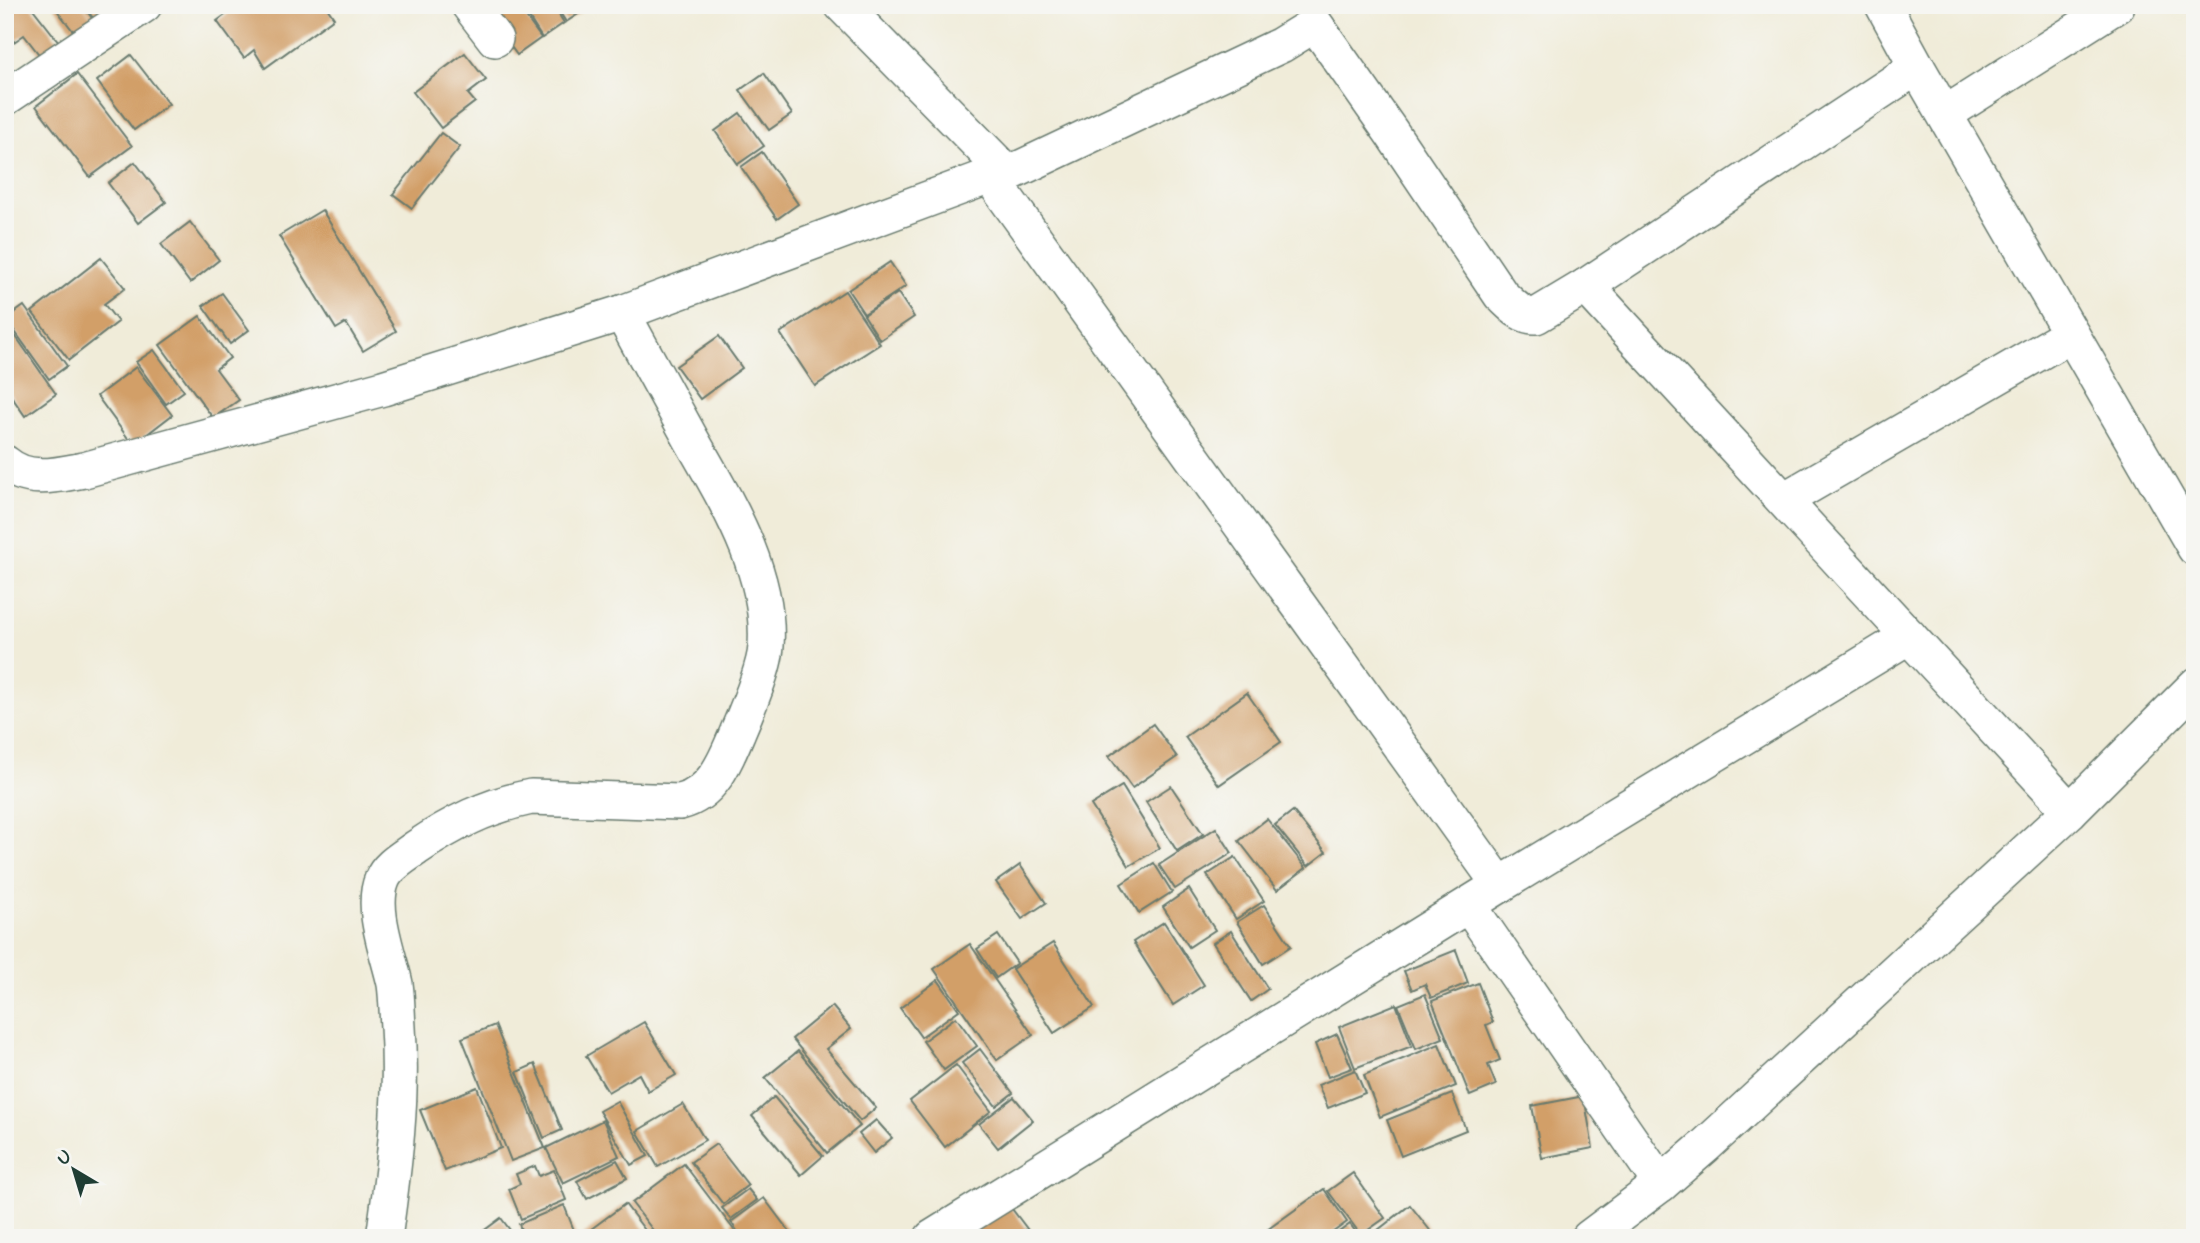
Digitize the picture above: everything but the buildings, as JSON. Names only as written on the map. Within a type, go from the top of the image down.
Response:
[{"type":"street","points":[[5,99],[144,5]]},
{"type":"street","points":[[469,5],[495,39]]},
{"type":"street","points":[[842,5],[999,175],[1500,885]]},
{"type":"street","points":[[1883,5],[2195,548]]},
{"type":"street","points":[[1945,114],[2117,5]]},
{"type":"street","points":[[5,463],[26,474],[47,477],[84,470],[383,388],[622,313],[999,175],[1281,45],[1311,14],[1501,295],[1520,312],[1529,316],[1536,316],[1586,286],[1917,67]]},
{"type":"street","points":[[1586,286],[2061,800]]},
{"type":"street","points":[[384,1238],[396,1154],[400,1063],[395,986],[378,906],[383,877],[400,860],[447,827],[507,802],[531,797],[680,802],[695,796],[705,789],[724,764],[750,702],[766,649],[767,621],[762,595],[746,547],[719,490],[622,313]]},
{"type":"street","points":[[1784,500],[2071,334]]},
{"type":"street","points":[[932,1238],[1500,885],[1909,636]]},
{"type":"street","points":[[1589,1238],[1661,1184],[1705,1146],[2061,800],[2195,686]]},
{"type":"street","points":[[1469,906],[1661,1184]]}]
